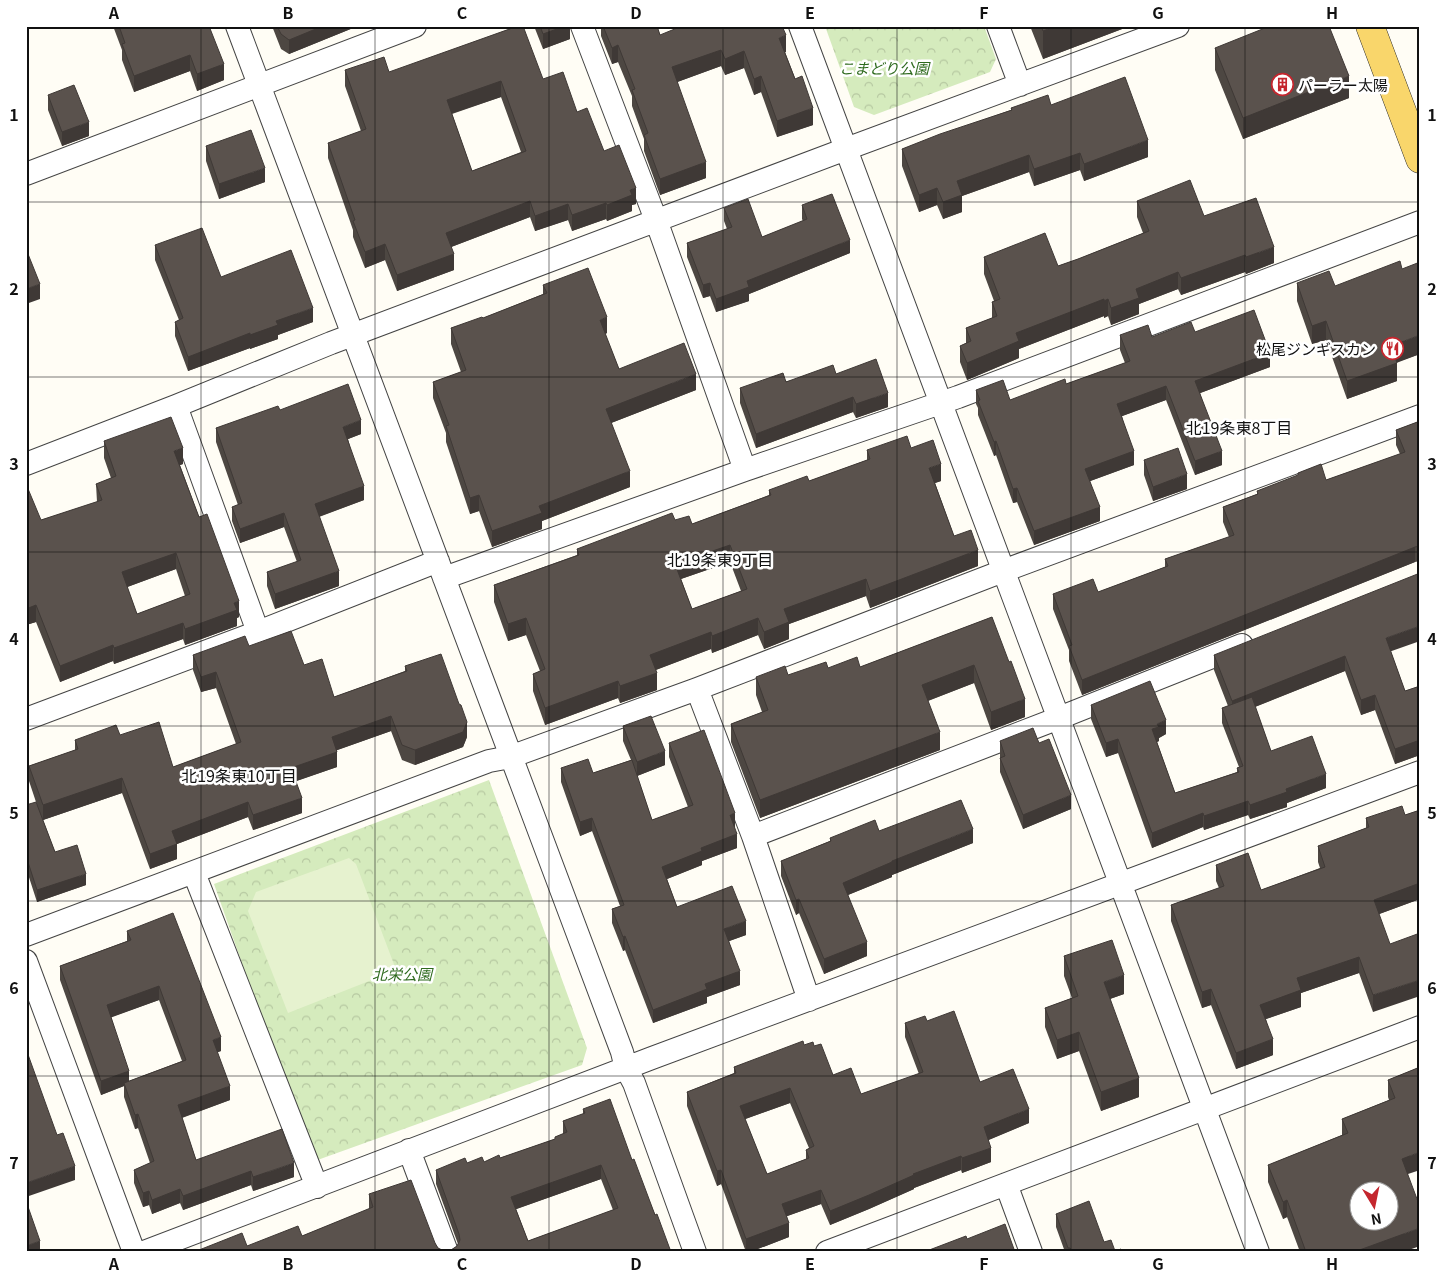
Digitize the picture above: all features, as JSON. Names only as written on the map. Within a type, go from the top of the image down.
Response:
[{"type":"main road","points":[[1370,26],[1417,143]]},
{"type":"street","points":[[237,26],[622,1052],[626,1068],[634,1083],[695,1252]]},
{"type":"street","points":[[26,174],[415,26]]},
{"type":"street","points":[[582,26],[656,220],[745,470]]},
{"type":"street","points":[[800,26],[1258,1252]]},
{"type":"street","points":[[998,26],[1020,85]]},
{"type":"street","points":[[26,464],[353,335],[1178,26]]},
{"type":"street","points":[[26,719],[258,632],[441,569],[745,470],[942,402],[1420,222]]},
{"type":"street","points":[[176,406],[258,632]]},
{"type":"street","points":[[26,936],[489,761],[510,757],[697,689],[1420,416]]},
{"type":"street","points":[[753,836],[1257,639]]},
{"type":"street","points":[[697,689],[753,836],[809,1000]]},
{"type":"street","points":[[144,1252],[626,1068],[1420,772]]},
{"type":"street","points":[[194,873],[317,1187]]},
{"type":"street","points":[[26,961],[134,1252]]},
{"type":"street","points":[[827,1252],[1420,1027]]},
{"type":"street","points":[[409,1150],[447,1252]]},
{"type":"street","points":[[1006,1184],[1031,1252]]},
{"type":"green space","name":"こまどり公園","points":[[825,26],[984,26],[996,59],[990,72],[874,115],[854,107]]},
{"type":"green space","name":"北栄公園","points":[[489,780],[587,1048],[582,1065],[312,1162],[214,884]]},
{"type":"green space","points":[[349,858],[356,864],[395,967],[387,974],[288,1013],[248,911],[256,892]]},
{"type":"building","points":[[119,26],[209,26],[224,64],[197,74],[190,55],[134,76],[122,44],[125,43]]},
{"type":"building","points":[[277,26],[323,26],[289,40],[281,34]]},
{"type":"building","points":[[518,26],[523,26],[543,79],[563,72],[577,112],[587,108],[604,151],[619,145],[636,188],[630,190],[632,195],[607,205],[606,203],[572,215],[568,204],[535,216],[530,201],[446,233],[454,254],[397,275],[385,244],[365,252],[328,143],[366,129],[345,70],[384,57],[389,72]],"holes":[[[501,81],[526,151],[472,171],[447,100]]]},
{"type":"building","points":[[540,26],[565,26],[543,34]]},
{"type":"building","points":[[603,26],[657,26],[660,35],[682,26],[782,26],[786,35],[779,38],[795,79],[802,76],[813,108],[777,121],[761,76],[754,79],[744,51],[725,59],[721,50],[672,67],[706,162],[660,179],[644,135],[648,133],[632,90],[635,89],[618,45],[612,48]]},
{"type":"building","points":[[1041,26],[1056,26],[1043,31]]},
{"type":"building","name":"パーラー太陽","points":[[1270,26],[1329,26],[1349,76],[1243,118],[1215,48]]},
{"type":"building","points":[[1125,77],[1148,140],[1084,164],[1080,153],[1034,169],[1029,155],[957,181],[962,195],[943,202],[937,188],[919,195],[902,149],[1012,110],[1011,108],[1048,95],[1051,105]]},
{"type":"building","points":[[74,85],[89,122],[62,132],[48,95]]},
{"type":"building","points":[[251,130],[265,168],[219,184],[206,146]]},
{"type":"building","points":[[1190,180],[1204,216],[1256,198],[1274,247],[1246,257],[1245,255],[1181,278],[1178,272],[1136,289],[1139,298],[1111,308],[1108,299],[1104,301],[1104,299],[1016,333],[1019,341],[967,363],[960,346],[971,341],[966,328],[997,316],[992,302],[1000,299],[984,257],[1045,233],[1058,266],[1078,259],[1149,231],[1137,201]]},
{"type":"building","points":[[832,194],[850,240],[747,281],[749,287],[716,299],[710,283],[703,285],[687,243],[732,227],[724,208],[748,199],[762,237],[807,219],[802,205]]},
{"type":"building","points":[[202,228],[221,277],[291,250],[313,308],[276,321],[278,325],[250,335],[250,333],[188,357],[175,322],[183,318],[155,245]]},
{"type":"building","points":[[26,249],[40,284],[26,289]]},
{"type":"building","points":[[1400,261],[1402,269],[1420,262],[1420,335],[1391,346],[1397,363],[1347,381],[1326,321],[1312,326],[1297,283],[1329,271],[1335,286]]},
{"type":"building","points":[[588,268],[607,317],[600,320],[619,369],[684,343],[696,374],[606,409],[630,471],[539,506],[542,513],[492,531],[479,495],[470,498],[446,426],[449,425],[433,382],[466,370],[451,328],[483,318],[547,293],[543,285]]},
{"type":"building","points":[[1254,310],[1270,353],[1195,381],[1222,451],[1195,461],[1166,386],[1117,404],[1134,451],[1085,469],[1100,507],[1034,531],[1017,488],[1013,489],[996,441],[994,442],[978,401],[980,400],[976,390],[1003,380],[1010,400],[1065,379],[1066,384],[1130,361],[1120,335],[1148,325],[1152,337],[1191,322],[1195,332]]},
{"type":"building","points":[[876,359],[888,393],[856,404],[853,397],[756,434],[740,388],[783,373],[786,382],[833,365],[836,374]]},
{"type":"building","points":[[348,384],[361,420],[343,427],[364,486],[315,504],[339,571],[275,594],[267,572],[301,560],[284,513],[240,529],[232,507],[242,503],[216,428],[278,406],[280,410]]},
{"type":"building","points":[[171,417],[183,448],[174,451],[199,517],[207,514],[239,601],[234,603],[237,610],[185,629],[183,623],[114,648],[113,645],[60,666],[36,605],[26,609],[26,484],[41,520],[102,500],[96,484],[116,476],[104,441]],"holes":[[[176,553],[190,594],[137,614],[122,572]]]},
{"type":"building","points":[[1420,421],[1420,546],[1082,680],[1069,646],[1072,645],[1053,594],[1093,579],[1098,592],[1168,566],[1165,559],[1234,535],[1223,507],[1258,494],[1257,491],[1321,464],[1326,480],[1405,452],[1396,430]]},
{"type":"building","points":[[907,436],[911,448],[933,440],[941,464],[929,468],[954,536],[971,530],[978,550],[870,591],[866,579],[784,609],[789,622],[764,632],[758,618],[712,636],[711,632],[650,655],[657,673],[620,686],[618,681],[545,708],[533,674],[545,669],[526,618],[508,624],[494,585],[579,555],[577,549],[672,513],[675,520],[689,516],[692,524],[771,495],[769,490],[807,476],[809,481],[870,459],[867,450]],"holes":[[[730,545],[747,589],[692,609],[675,564]]]},
{"type":"building","points":[[1178,448],[1187,474],[1153,487],[1144,460]]},
{"type":"building","points":[[1420,573],[1420,626],[1386,638],[1405,691],[1420,686],[1420,740],[1395,749],[1375,695],[1361,700],[1345,656],[1232,701],[1214,655]]},
{"type":"building","points":[[992,617],[1025,699],[991,712],[974,665],[922,685],[940,732],[760,800],[731,724],[768,710],[756,677],[785,666],[788,675],[826,662],[828,668],[857,657],[860,667]]},
{"type":"building","points":[[291,631],[304,665],[322,659],[334,697],[407,671],[405,666],[441,654],[467,722],[463,732],[415,750],[402,745],[391,716],[332,737],[337,752],[291,768],[302,798],[253,815],[248,802],[172,831],[177,844],[150,854],[122,778],[43,805],[29,766],[78,749],[75,740],[116,725],[120,735],[159,722],[173,767],[241,742],[216,672],[201,677],[193,655],[245,636],[249,646]]},
{"type":"building","points":[[1150,681],[1166,720],[1157,724],[1159,727],[1152,729],[1175,793],[1239,772],[1237,768],[1243,766],[1222,708],[1252,697],[1271,751],[1312,736],[1326,774],[1286,789],[1287,792],[1250,805],[1248,801],[1204,816],[1203,813],[1152,833],[1118,739],[1106,743],[1091,705]]},
{"type":"building","points":[[651,716],[665,751],[637,762],[623,726]]},
{"type":"building","points":[[1033,728],[1039,743],[1049,739],[1071,795],[1023,815],[1000,758],[1005,756],[1000,741]]},
{"type":"building","points":[[704,730],[735,813],[730,815],[737,834],[701,848],[702,851],[662,867],[677,907],[732,886],[746,921],[724,929],[740,971],[705,984],[707,989],[653,1010],[625,936],[623,937],[612,909],[624,905],[592,818],[580,822],[561,768],[588,759],[593,773],[632,760],[652,820],[693,805],[669,743]]},
{"type":"building","points":[[961,800],[973,829],[892,861],[843,883],[867,942],[824,959],[799,899],[796,900],[781,861],[831,841],[830,838],[875,820],[879,831]]},
{"type":"building","points":[[36,802],[55,852],[77,845],[86,874],[37,890],[26,856],[26,805]]},
{"type":"building","points":[[1402,806],[1405,815],[1420,810],[1420,883],[1374,900],[1390,944],[1420,933],[1420,980],[1373,995],[1359,957],[1297,978],[1301,990],[1260,1005],[1273,1039],[1236,1053],[1211,989],[1202,992],[1171,905],[1224,886],[1216,865],[1248,853],[1261,890],[1325,867],[1318,846],[1369,827],[1366,818]]},
{"type":"building","points":[[173,913],[221,1037],[213,1040],[230,1086],[178,1105],[196,1160],[282,1129],[294,1163],[253,1177],[251,1171],[183,1196],[180,1189],[152,1200],[149,1191],[143,1193],[134,1170],[154,1161],[138,1114],[135,1115],[124,1083],[186,1060],[159,986],[107,1005],[129,1071],[101,1081],[60,966],[131,940],[127,931]]},
{"type":"building","points":[[1112,940],[1124,975],[1104,982],[1139,1078],[1101,1092],[1079,1032],[1057,1040],[1045,1008],[1078,996],[1064,956]]},
{"type":"building","points":[[954,1011],[980,1082],[1013,1069],[1029,1109],[984,1127],[991,1148],[962,1158],[961,1156],[913,1174],[830,1211],[821,1190],[782,1204],[789,1223],[746,1239],[721,1170],[717,1171],[687,1092],[736,1073],[734,1067],[803,1041],[804,1045],[813,1042],[814,1046],[821,1044],[833,1075],[851,1068],[861,1094],[923,1072],[905,1023],[925,1016],[927,1021]],"holes":[[[790,1088],[814,1146],[806,1150],[809,1158],[767,1174],[740,1106]]]},
{"type":"building","points":[[26,1049],[57,1135],[63,1133],[75,1166],[26,1183]]},
{"type":"building","points":[[1420,1067],[1420,1152],[1402,1159],[1420,1207],[1420,1228],[1354,1252],[1306,1252],[1287,1200],[1283,1202],[1268,1165],[1348,1133],[1342,1119],[1395,1098],[1388,1080]]},
{"type":"building","points":[[610,1099],[632,1160],[634,1159],[671,1252],[194,1252],[242,1233],[247,1246],[298,1226],[302,1236],[373,1207],[369,1194],[411,1180],[435,1243],[438,1248],[444,1251],[451,1250],[457,1246],[460,1240],[459,1234],[436,1170],[465,1158],[467,1163],[482,1157],[484,1162],[499,1155],[500,1158],[555,1139],[555,1137],[567,1132],[563,1121],[585,1113],[583,1109]],"holes":[[[601,1165],[618,1208],[528,1241],[511,1197]]]},
{"type":"building","points":[[26,1201],[40,1241],[26,1246]]},
{"type":"building","points":[[1089,1201],[1104,1242],[1111,1240],[1115,1251],[1121,1249],[1122,1252],[1072,1252],[1068,1248],[1056,1214]]},
{"type":"building","points":[[1005,1224],[1015,1252],[924,1252],[966,1236],[967,1239]]},
{"type":"place","name":"パーラー太陽","points":[[1282,84]]},
{"type":"place","name":"松尾ジンギスカン","points":[[1392,348]]},
{"type":"district","name":"北19条東8丁目","points":[[1239,427]]},
{"type":"district","name":"北19条東9丁目","points":[[720,559]]},
{"type":"district","name":"北19条東10丁目","points":[[239,775]]}]
